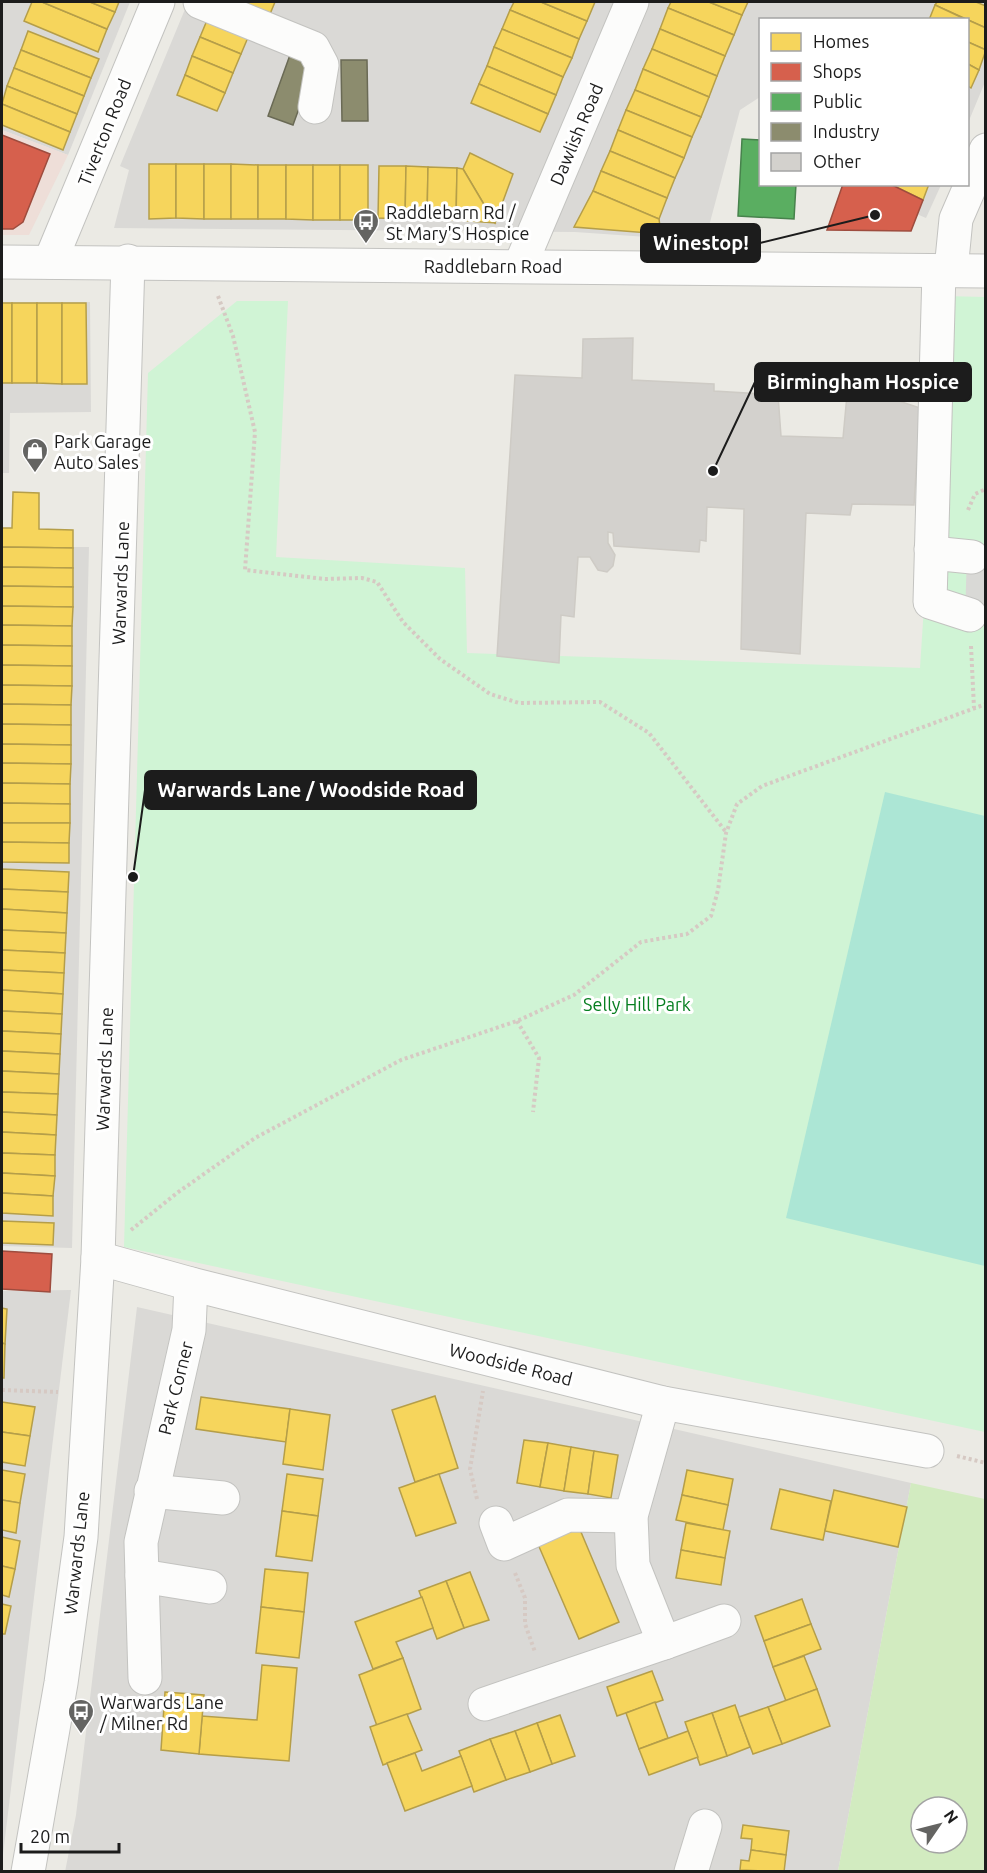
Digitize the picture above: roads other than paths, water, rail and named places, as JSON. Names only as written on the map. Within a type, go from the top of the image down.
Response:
[{"type":"street","name":"Tiverton Road","points":[[50,262],[158,2]]},
{"type":"street","points":[[200,2],[313,48],[322,65],[315,107]]},
{"type":"street","name":"Dawlish Road","points":[[520,266],[632,2]]},
{"type":"street","points":[[970,615],[930,602],[931,549],[945,271],[956,219],[986,150]]},
{"type":"street","name":"Raddlebarn Road","points":[[2,262],[128,261],[207,264],[986,271]]},
{"type":"street","name":"Warwards Lane","points":[[27,1872],[61,1683],[81,1537],[98,1258],[128,261]]},
{"type":"street","points":[[931,549],[942,554],[968,556]]},
{"type":"street","name":"Woodside Road","points":[[98,1258],[191,1284],[663,1403],[927,1451]]},
{"type":"street","name":"Park Corner","points":[[145,1678],[141,1542],[189,1330],[191,1284]]},
{"type":"street","points":[[663,1403],[631,1516],[633,1565],[664,1643]]},
{"type":"street","points":[[152,1491],[223,1498]]},
{"type":"street","points":[[500,1533],[568,1515],[631,1516]]},
{"type":"street","points":[[142,1576],[210,1587]]},
{"type":"street","points":[[485,1704],[724,1621]]},
{"type":"street","points":[[691,1872],[705,1826]]},
{"type":"place","name":"Winestop!","points":[[875,215]]},
{"type":"place","name":"Raddlebarn Rd / St Mary'S Hospice","points":[[366,245]]},
{"type":"place","name":"Birmingham Hospice","points":[[713,471]]},
{"type":"place","name":"Park Garage Auto Sales","points":[[35,474]]},
{"type":"place","name":"Warwards Lane / Woodside Road","points":[[133,877]]},
{"type":"place","name":"Warwards Lane / Milner Rd","points":[[81,1735]]},
{"type":"park label","name":"Selly Hill Park","points":[[637,1004]]}]
